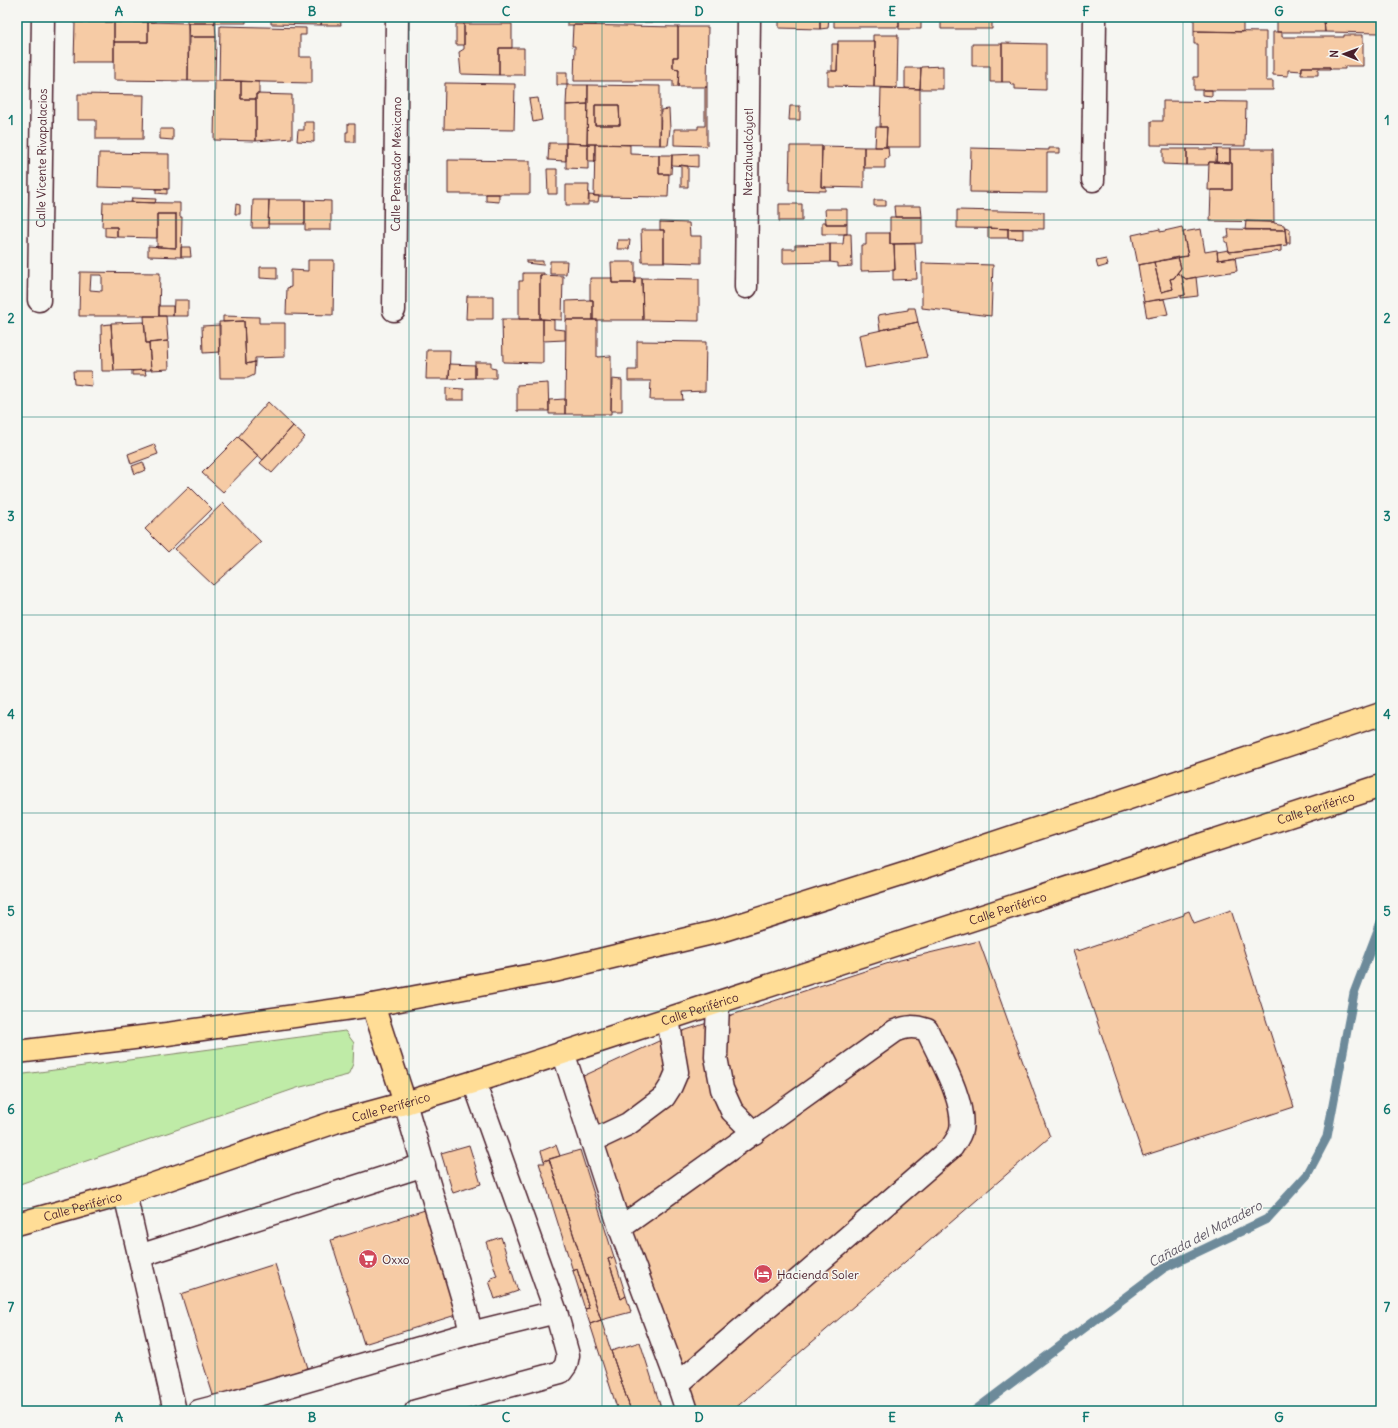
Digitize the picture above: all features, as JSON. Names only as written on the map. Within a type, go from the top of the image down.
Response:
[{"type":"highway","points":[[17,1052],[175,1033],[373,1005],[554,971],[720,931],[907,872],[1381,714]]},
{"type":"highway","name":"Calle Periférico","points":[[17,1224],[125,1194],[335,1122],[474,1082],[1381,786]]},
{"type":"highway","points":[[373,1005],[405,1103]]},
{"type":"street","name":"Calle Vicente Rivapalacios","points":[[39,300],[43,17]]},
{"type":"street","name":"Calle Pensador Mexicano","points":[[394,310],[397,17]]},
{"type":"street","name":"Netzahualcóyotl","points":[[746,287],[749,17]]},
{"type":"street","points":[[1093,180],[1095,17]]},
{"type":"street","points":[[718,1003],[716,1057],[722,1089],[732,1111],[754,1133]]},
{"type":"street","points":[[592,1141],[628,1124],[664,1097],[671,1086],[677,1072],[668,1019]]},
{"type":"street","points":[[620,1228],[896,1031],[905,1027],[916,1027],[927,1030],[955,1091],[962,1115],[961,1132],[952,1146],[678,1384]]},
{"type":"street","points":[[563,1052],[620,1228],[687,1411]]},
{"type":"street","points":[[416,1411],[561,1372],[566,1365],[568,1355],[556,1312],[474,1082]]},
{"type":"street","points":[[405,1103],[464,1303],[471,1333]]},
{"type":"street","points":[[139,1256],[424,1165]]},
{"type":"street","points":[[125,1194],[175,1411]]},
{"type":"street","points":[[199,1411],[471,1333],[556,1312]]},
{"type":"green space","points":[[345,1031],[354,1043],[353,1064],[348,1075],[297,1088],[17,1185],[17,1075]]},
{"type":"building","points":[[75,17],[155,17],[155,22],[75,22]]},
{"type":"building","points":[[187,17],[215,17],[215,23],[187,23]]},
{"type":"building","points":[[215,17],[246,17],[246,23],[215,23]]},
{"type":"building","points":[[271,17],[322,17],[321,25],[271,24]]},
{"type":"building","points":[[322,17],[340,17],[341,25],[321,25]]},
{"type":"building","points":[[490,17],[510,17],[510,19],[489,19]]},
{"type":"building","points":[[510,17],[531,17],[531,20],[510,19]]},
{"type":"building","points":[[567,17],[596,17],[596,25],[567,25]]},
{"type":"building","points":[[639,17],[679,17],[679,22],[639,22]]},
{"type":"building","points":[[779,17],[820,17],[820,29],[779,28]]},
{"type":"building","points":[[820,17],[829,17],[828,28],[820,29]]},
{"type":"building","points":[[834,17],[899,17],[899,27],[834,27]]},
{"type":"building","points":[[904,17],[921,17],[921,29],[899,29],[899,20],[904,20]]},
{"type":"building","points":[[941,17],[992,17],[992,29],[941,29]]},
{"type":"building","points":[[1194,17],[1243,17],[1243,32],[1194,31]]},
{"type":"building","points":[[1277,17],[1314,17],[1314,20],[1324,20],[1325,32],[1277,32]]},
{"type":"building","points":[[1319,17],[1381,17],[1381,33],[1325,32],[1324,20],[1318,20]]},
{"type":"building","points":[[75,22],[114,22],[114,62],[74,62]]},
{"type":"building","points":[[114,22],[148,22],[148,42],[114,42]]},
{"type":"building","points":[[148,22],[188,23],[188,81],[114,80],[114,42],[148,42]]},
{"type":"building","points":[[188,23],[215,23],[216,37],[189,37]]},
{"type":"building","points":[[456,24],[464,24],[464,45],[456,45]]},
{"type":"building","points":[[464,24],[512,24],[512,48],[499,48],[499,75],[461,74],[459,52],[464,49]]},
{"type":"building","points":[[573,25],[678,27],[678,57],[673,57],[673,68],[679,69],[678,87],[673,87],[673,81],[574,81],[575,46],[572,46]]},
{"type":"building","points":[[220,26],[306,28],[306,35],[300,35],[300,57],[312,57],[312,83],[219,81]]},
{"type":"building","points":[[678,27],[708,27],[707,87],[678,87],[679,69],[673,68],[673,57],[678,57]]},
{"type":"building","points":[[1194,31],[1266,32],[1266,81],[1273,81],[1273,90],[1194,90],[1194,77],[1198,77],[1198,44],[1194,44]]},
{"type":"building","points":[[1273,32],[1282,32],[1282,37],[1344,37],[1344,35],[1363,35],[1363,66],[1345,66],[1345,69],[1330,69],[1330,67],[1302,67],[1302,71],[1288,70],[1288,76],[1273,75]]},
{"type":"building","points":[[873,35],[898,35],[897,88],[874,87],[875,41],[873,41]]},
{"type":"building","points":[[189,37],[216,37],[215,81],[188,81]]},
{"type":"building","points":[[838,41],[875,41],[874,87],[828,86],[828,71],[837,71]]},
{"type":"building","points":[[1002,43],[1046,44],[1046,90],[1015,89],[1015,85],[1011,85],[1010,82],[1002,82]]},
{"type":"building","points":[[832,44],[838,44],[837,71],[832,71]]},
{"type":"building","points":[[972,44],[1002,44],[1002,82],[990,82],[990,66],[972,66]]},
{"type":"building","points":[[499,48],[524,48],[524,75],[499,75]]},
{"type":"building","points":[[943,66],[943,89],[920,89],[921,67]]},
{"type":"building","points":[[1302,67],[1330,67],[1330,69],[1318,69],[1318,75],[1301,75]]},
{"type":"building","points":[[905,68],[921,68],[920,89],[905,88]]},
{"type":"building","points":[[557,72],[567,72],[567,85],[557,85]]},
{"type":"building","points":[[215,81],[241,81],[241,99],[256,99],[256,141],[214,140]]},
{"type":"building","points":[[241,81],[259,82],[259,94],[256,94],[256,99],[241,99]]},
{"type":"building","points":[[445,83],[515,84],[514,130],[444,129]]},
{"type":"building","points":[[567,85],[588,85],[588,104],[566,105]]},
{"type":"building","points":[[588,85],[660,86],[660,145],[587,144]],"holes":[[[595,105],[619,105],[620,125],[595,125]]]},
{"type":"building","points":[[705,87],[707,87],[707,146],[674,145],[674,129],[698,129],[698,126],[705,126]]},
{"type":"building","points":[[881,88],[920,89],[920,147],[886,147],[887,127],[880,127]]},
{"type":"building","points":[[1202,90],[1212,90],[1212,96],[1202,95]]},
{"type":"building","points":[[78,94],[144,95],[143,139],[96,139],[96,120],[78,120]]},
{"type":"building","points":[[256,94],[292,95],[292,138],[256,141]]},
{"type":"building","points":[[538,98],[542,120],[533,122],[529,99]]},
{"type":"building","points":[[1163,101],[1246,102],[1245,146],[1151,145],[1151,121],[1163,121]]},
{"type":"building","points":[[588,104],[587,144],[566,143],[566,105]]},
{"type":"building","points":[[595,105],[619,105],[620,125],[595,125]]},
{"type":"building","points":[[790,106],[800,106],[800,120],[789,120]]},
{"type":"building","points":[[669,109],[670,129],[668,145],[660,145],[661,110]]},
{"type":"building","points":[[304,122],[314,122],[314,142],[297,141],[298,130],[304,130]]},
{"type":"building","points":[[348,124],[355,124],[355,142],[346,142]]},
{"type":"building","points":[[876,127],[887,127],[886,147],[875,147]]},
{"type":"building","points":[[160,129],[173,129],[173,140],[160,139]]},
{"type":"building","points":[[549,143],[566,143],[566,161],[548,160]]},
{"type":"building","points":[[566,143],[588,144],[588,169],[566,168]]},
{"type":"building","points":[[588,144],[595,144],[595,161],[588,161]]},
{"type":"building","points":[[595,144],[630,145],[630,154],[659,155],[659,174],[669,174],[668,197],[594,196]]},
{"type":"building","points":[[790,146],[822,146],[821,187],[826,187],[826,191],[789,190]]},
{"type":"building","points":[[822,146],[864,147],[864,188],[821,187]]},
{"type":"building","points":[[864,147],[888,147],[889,158],[885,159],[885,168],[864,168]]},
{"type":"building","points":[[971,148],[1049,150],[1049,148],[1060,148],[1060,153],[1047,153],[1047,193],[970,192]]},
{"type":"building","points":[[1163,149],[1187,149],[1187,165],[1163,164]]},
{"type":"building","points":[[1187,149],[1217,149],[1216,162],[1209,162],[1208,165],[1187,165]]},
{"type":"building","points":[[1217,149],[1230,149],[1230,163],[1216,162]]},
{"type":"building","points":[[1230,149],[1273,149],[1274,222],[1210,221],[1211,190],[1232,190],[1232,163],[1230,163]]},
{"type":"building","points":[[99,153],[169,154],[169,189],[98,187]]},
{"type":"building","points":[[698,154],[698,167],[672,165],[672,155]]},
{"type":"building","points":[[659,155],[672,155],[671,174],[659,174]]},
{"type":"building","points":[[448,160],[530,161],[530,194],[448,194]]},
{"type":"building","points":[[1209,162],[1232,163],[1232,190],[1208,190]]},
{"type":"building","points":[[681,165],[688,166],[688,187],[681,187]]},
{"type":"building","points":[[547,169],[557,169],[557,194],[548,194]]},
{"type":"building","points":[[566,185],[589,185],[588,205],[566,205]]},
{"type":"building","points":[[156,189],[167,189],[167,194],[156,193]]},
{"type":"building","points":[[486,194],[499,194],[499,202],[486,201]]},
{"type":"building","points":[[589,195],[599,196],[598,202],[589,202]]},
{"type":"building","points":[[132,198],[156,199],[155,203],[131,202]]},
{"type":"building","points":[[253,200],[269,200],[268,228],[252,228]]},
{"type":"building","points":[[269,200],[305,200],[305,224],[268,224]]},
{"type":"building","points":[[305,200],[331,201],[331,230],[305,230]]},
{"type":"building","points":[[874,200],[886,200],[886,206],[874,206]]},
{"type":"building","points":[[103,202],[180,203],[180,217],[182,217],[181,257],[148,256],[148,246],[176,248],[176,214],[157,214],[157,238],[117,237],[117,227],[102,227]]},
{"type":"building","points":[[236,204],[240,205],[240,214],[235,214]]},
{"type":"building","points":[[779,204],[802,204],[802,221],[779,221]]},
{"type":"building","points":[[894,206],[921,206],[922,217],[895,217]]},
{"type":"building","points":[[825,209],[847,209],[847,224],[826,224]]},
{"type":"building","points":[[957,210],[1044,212],[1044,229],[957,228]]},
{"type":"building","points":[[157,214],[176,214],[176,248],[157,247]]},
{"type":"building","points":[[890,217],[922,217],[922,243],[890,244]]},
{"type":"building","points":[[1246,221],[1274,222],[1284,225],[1285,230],[1245,230]]},
{"type":"building","points":[[660,222],[689,223],[690,236],[701,236],[701,263],[664,262],[664,230],[660,230]]},
{"type":"building","points":[[822,222],[826,222],[826,224],[847,224],[847,234],[822,234]]},
{"type":"building","points":[[105,227],[117,227],[117,237],[105,236]]},
{"type":"building","points":[[1182,227],[1188,256],[1138,265],[1132,235],[1160,229],[1160,232]]},
{"type":"building","points":[[1285,227],[1290,229],[1290,243],[1286,243]]},
{"type":"building","points":[[988,228],[1008,229],[1008,238],[988,238]]},
{"type":"building","points":[[1008,229],[1023,229],[1023,239],[1008,238]]},
{"type":"building","points":[[1201,229],[1205,252],[1217,250],[1218,260],[1235,257],[1237,271],[1186,279],[1177,273],[1181,268],[1178,257],[1188,256],[1183,232]]},
{"type":"building","points":[[1228,229],[1285,230],[1287,245],[1229,252],[1227,242],[1225,242],[1225,237],[1229,237]]},
{"type":"building","points":[[641,230],[664,230],[664,262],[642,262]]},
{"type":"building","points":[[866,233],[890,233],[890,244],[894,244],[895,270],[861,271],[861,245],[866,245]]},
{"type":"building","points":[[844,234],[851,234],[852,266],[838,267],[838,263],[830,262],[830,244],[843,244]]},
{"type":"building","points":[[618,240],[630,240],[629,249],[617,249]]},
{"type":"building","points":[[830,244],[830,262],[783,263],[783,249],[795,249],[795,245]]},
{"type":"building","points":[[894,244],[915,244],[917,279],[893,280],[893,270],[895,270]]},
{"type":"building","points":[[1281,246],[1281,251],[1218,260],[1217,252]]},
{"type":"building","points":[[181,247],[190,247],[191,257],[181,257]]},
{"type":"building","points":[[1178,257],[1181,268],[1174,278],[1170,279],[1173,289],[1161,292],[1154,262]]},
{"type":"building","points":[[1106,259],[1108,265],[1098,268],[1096,261]]},
{"type":"building","points":[[308,260],[334,260],[333,315],[286,314],[287,288],[291,287],[291,270],[308,271]]},
{"type":"building","points":[[526,261],[543,261],[543,265],[526,263]]},
{"type":"building","points":[[550,261],[567,261],[566,274],[550,274]]},
{"type":"building","points":[[611,262],[635,262],[635,283],[612,283]]},
{"type":"building","points":[[1154,262],[1161,292],[1173,289],[1170,279],[1174,278],[1177,273],[1182,276],[1185,295],[1144,302],[1138,265]]},
{"type":"building","points":[[922,263],[993,265],[991,316],[922,308]]},
{"type":"building","points":[[260,267],[277,267],[277,279],[260,278]]},
{"type":"building","points":[[80,272],[160,273],[159,316],[79,316]],"holes":[[[91,275],[102,275],[102,291],[90,290]]]},
{"type":"building","points":[[523,273],[544,273],[544,275],[540,275],[540,319],[519,319],[519,281],[523,281]]},
{"type":"building","points":[[540,275],[563,276],[562,320],[540,319]]},
{"type":"building","points":[[1182,276],[1186,279],[1196,277],[1198,296],[1181,298],[1181,296],[1185,295]]},
{"type":"building","points":[[590,278],[612,278],[612,283],[635,283],[635,278],[642,278],[643,320],[593,320],[593,300],[590,300]]},
{"type":"building","points":[[642,278],[699,279],[699,321],[643,320]]},
{"type":"building","points":[[467,296],[493,296],[493,319],[466,319]]},
{"type":"building","points":[[1164,299],[1168,314],[1147,318],[1144,302]]},
{"type":"building","points":[[174,300],[188,300],[188,316],[173,316]]},
{"type":"building","points":[[593,300],[593,320],[566,320],[566,301]]},
{"type":"building","points":[[159,306],[173,306],[173,316],[159,316]]},
{"type":"building","points":[[908,308],[915,308],[918,322],[880,330],[878,315],[908,310]]},
{"type":"building","points":[[144,316],[166,316],[168,341],[146,343]]},
{"type":"building","points":[[223,316],[259,317],[259,323],[285,323],[285,357],[255,358],[255,362],[246,364],[244,321],[223,322]]},
{"type":"building","points":[[502,319],[543,319],[543,363],[503,362]]},
{"type":"building","points":[[543,319],[554,320],[554,329],[565,330],[565,340],[543,341]]},
{"type":"building","points":[[566,320],[597,320],[597,357],[611,356],[611,414],[565,414]]},
{"type":"building","points":[[244,321],[246,364],[255,362],[254,375],[248,378],[220,378],[219,322]]},
{"type":"building","points":[[144,322],[146,343],[149,343],[151,370],[114,371],[111,323]]},
{"type":"building","points":[[918,322],[927,357],[865,368],[859,335]]},
{"type":"building","points":[[111,324],[114,371],[102,371],[101,325]]},
{"type":"building","points":[[220,325],[220,352],[203,353],[202,326]]},
{"type":"building","points":[[168,341],[169,369],[151,370],[149,343]]},
{"type":"building","points":[[637,341],[706,342],[705,391],[682,392],[683,400],[650,400],[651,381],[628,381],[628,370],[637,370]]},
{"type":"building","points":[[427,350],[450,350],[449,379],[426,379]]},
{"type":"building","points":[[475,362],[491,362],[491,368],[496,369],[496,378],[475,378]]},
{"type":"building","points":[[450,364],[475,365],[475,378],[449,379]]},
{"type":"building","points":[[145,370],[146,375],[132,375],[132,371]]},
{"type":"building","points":[[73,371],[91,371],[92,386],[74,384]]},
{"type":"building","points":[[612,379],[622,380],[622,411],[611,411]]},
{"type":"building","points":[[548,383],[549,411],[517,411],[517,385]]},
{"type":"building","points":[[446,388],[464,389],[464,400],[446,400]]},
{"type":"building","points":[[565,399],[565,414],[549,414],[549,400]]},
{"type":"building","points":[[268,402],[293,426],[263,460],[238,437]]},
{"type":"building","points":[[293,426],[305,437],[272,473],[260,463]]},
{"type":"building","points":[[238,437],[258,456],[223,492],[202,473]]},
{"type":"building","points":[[154,444],[158,454],[131,464],[128,454]]},
{"type":"building","points":[[143,462],[146,470],[135,474],[132,466]]},
{"type":"building","points":[[189,486],[212,509],[168,552],[145,529]]},
{"type":"building","points":[[223,503],[261,542],[213,585],[175,549]]},
{"type":"building","points":[[1231,910],[1294,1107],[1143,1156],[1073,951],[1077,949],[1078,951],[1184,915],[1184,913],[1189,911],[1194,923]]},
{"type":"building","name":"Hacienda Soler","points":[[979,941],[1050,1137],[732,1411],[676,1411],[577,1079],[674,1034],[892,962]]},
{"type":"building","points":[[469,1145],[481,1184],[453,1193],[441,1153]]},
{"type":"building","points":[[556,1145],[560,1156],[544,1161],[541,1151]]},
{"type":"building","points":[[580,1150],[614,1257],[608,1259],[621,1299],[626,1296],[631,1312],[601,1320],[549,1159]]},
{"type":"building","points":[[549,1159],[601,1320],[590,1324],[585,1309],[589,1308],[577,1269],[573,1271],[539,1163],[545,1163],[544,1161]]},
{"type":"building","points":[[425,1210],[459,1314],[364,1344],[331,1240]]},
{"type":"building","points":[[501,1237],[518,1291],[495,1299],[489,1281],[492,1280],[491,1278],[497,1276],[486,1242]]},
{"type":"building","points":[[614,1257],[626,1296],[621,1299],[608,1259]]},
{"type":"building","points":[[275,1264],[308,1368],[214,1398],[181,1294]]},
{"type":"building","points":[[577,1269],[589,1308],[585,1309],[573,1271]]},
{"type":"building","points":[[601,1320],[631,1411],[618,1411],[590,1324]]},
{"type":"building","points":[[640,1342],[662,1411],[631,1411],[611,1351]]},
{"type":"waterway","name":"Cañada del Matadero","points":[[974,1411],[1164,1268],[1267,1219],[1307,1175],[1327,1137],[1354,993],[1381,922]]},
{"type":"place","name":"Oxxo","points":[[368,1259]]},
{"type":"place","name":"Hacienda Soler","points":[[763,1274]]}]
